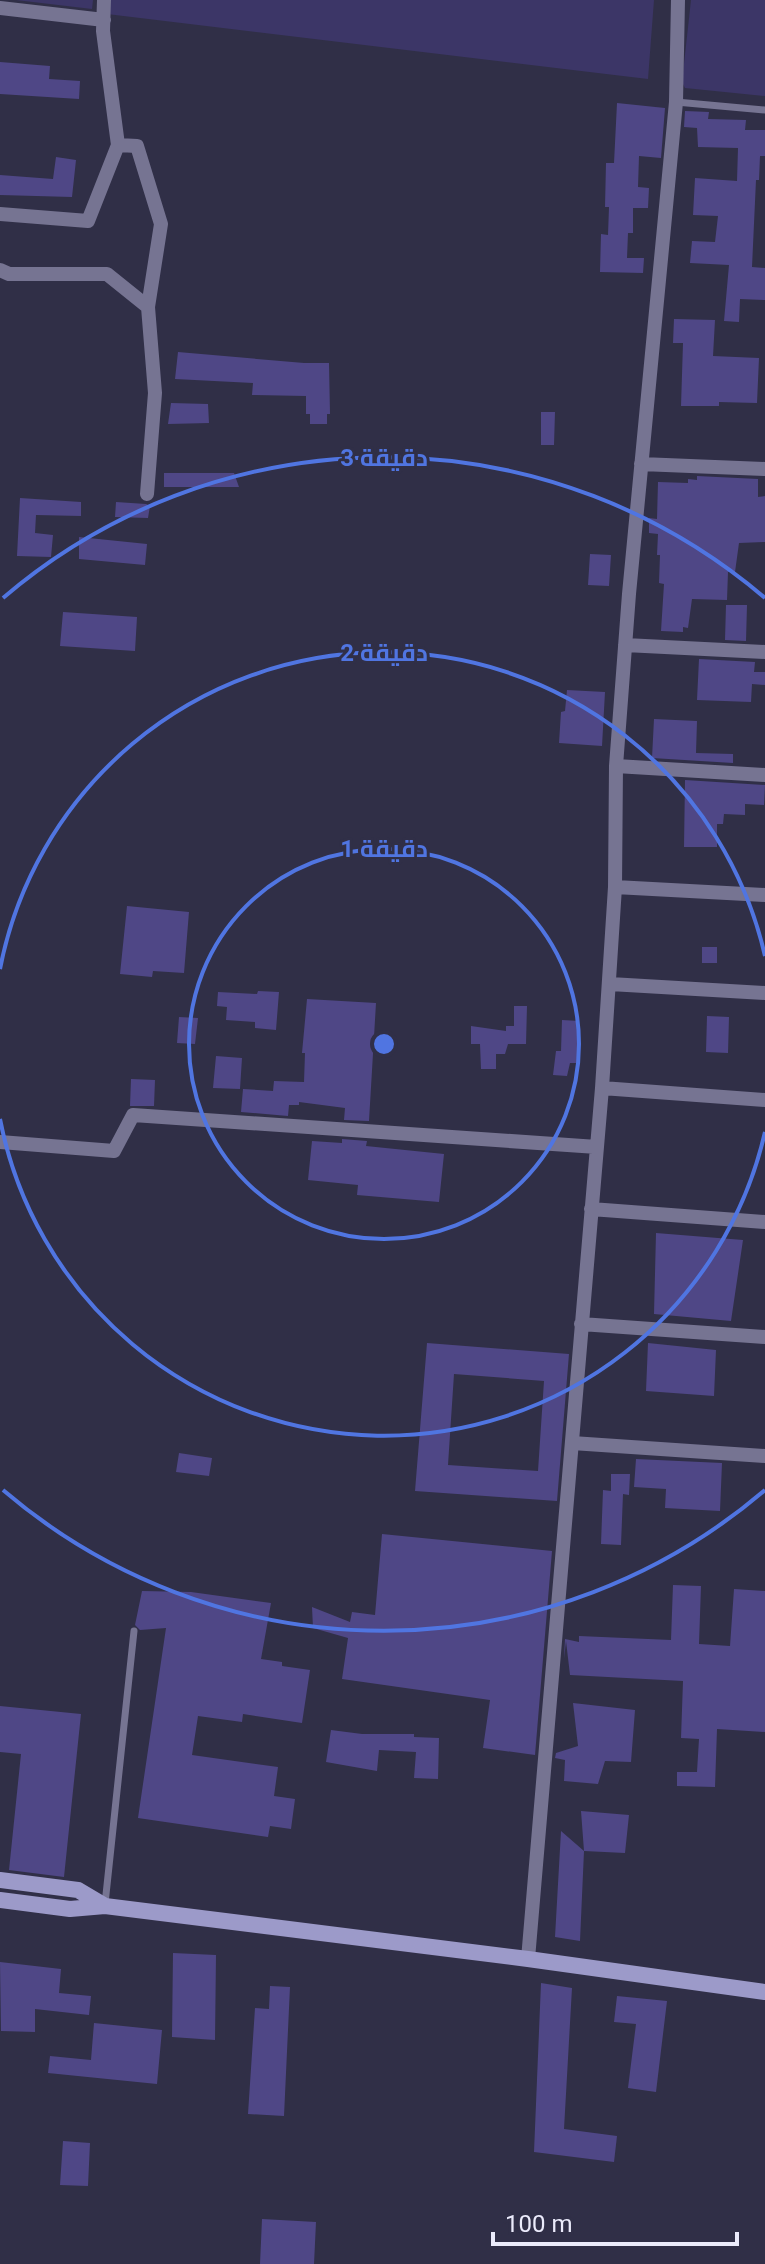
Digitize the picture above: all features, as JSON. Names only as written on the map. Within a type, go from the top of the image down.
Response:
[{"type":"main road","points":[[0,1880],[78,1890],[105,1906]]},
{"type":"main road","points":[[0,1900],[70,1909],[105,1906],[765,1992]]},
{"type":"street","points":[[0,214],[88,221],[118,145],[112,113],[104,0]]},
{"type":"street","points":[[528,1959],[610,984],[616,766],[676,102],[678,0]]},
{"type":"street","points":[[0,8],[104,20]]},
{"type":"street","points":[[118,145],[137,146],[161,224],[148,307],[155,393],[147,494]]},
{"type":"street","points":[[0,270],[9,274],[107,274],[148,307]]},
{"type":"street","points":[[641,464],[765,469]]},
{"type":"street","points":[[625,645],[765,652]]},
{"type":"street","points":[[616,766],[765,775]]},
{"type":"street","points":[[615,887],[765,895]]},
{"type":"street","points":[[610,984],[765,993]]},
{"type":"street","points":[[602,1088],[765,1100]]},
{"type":"street","points":[[0,1142],[114,1151],[133,1115],[597,1147]]},
{"type":"street","points":[[591,1209],[765,1222]]},
{"type":"street","points":[[581,1324],[765,1337]]},
{"type":"street","points":[[572,1443],[765,1456]]},
{"type":"lane","points":[[676,102],[765,110]]},
{"type":"lane","points":[[105,1906],[134,1631]]},
{"type":"shaded area","points":[[16,0],[93,0],[92,9]]},
{"type":"shaded area","points":[[108,0],[654,0],[648,79],[107,14]]},
{"type":"shaded area","points":[[691,0],[765,0],[765,96],[685,88],[682,82]]},
{"type":"building","points":[[0,62],[50,66],[49,79],[80,81],[79,99],[0,94]]},
{"type":"building","points":[[617,103],[665,108],[661,158],[639,156],[638,187],[649,188],[648,208],[633,208],[633,233],[628,233],[627,258],[644,258],[643,273],[600,272],[601,234],[608,235],[606,163],[614,163]]},
{"type":"building","points":[[685,111],[709,112],[708,119],[746,120],[745,130],[765,130],[765,156],[760,156],[759,180],[756,180],[752,267],[765,268],[765,300],[740,299],[739,322],[724,321],[729,265],[690,263],[692,241],[715,242],[718,216],[693,215],[695,178],[737,181],[738,148],[698,147],[697,128],[684,127]]},
{"type":"building","points":[[56,157],[76,160],[72,197],[0,195],[0,175],[53,179]]},
{"type":"building","points":[[674,319],[715,320],[713,356],[759,358],[757,403],[719,402],[719,406],[681,406],[683,343],[673,343]]},
{"type":"building","points":[[178,352],[329,363],[330,414],[327,414],[327,424],[310,424],[310,414],[306,414],[306,396],[252,395],[253,383],[175,379]]},
{"type":"building","points":[[171,403],[208,404],[209,423],[168,424]]},
{"type":"building","points":[[541,412],[555,412],[554,445],[541,445]]},
{"type":"building","points":[[164,473],[234,473],[239,487],[164,487]]},
{"type":"building","points":[[697,476],[758,479],[758,497],[765,496],[765,542],[739,543],[735,572],[728,572],[727,600],[692,599],[688,628],[683,627],[683,632],[661,631],[664,584],[659,583],[658,534],[649,533],[649,518],[657,519],[658,482],[688,483],[688,479],[697,480]]},
{"type":"building","points":[[20,498],[81,502],[81,516],[36,515],[35,533],[53,535],[51,557],[17,556]]},
{"type":"building","points":[[116,502],[150,506],[148,518],[115,517]]},
{"type":"building","points":[[79,537],[147,544],[145,565],[79,559]]},
{"type":"building","points":[[590,554],[611,555],[609,586],[588,585]]},
{"type":"building","points":[[726,605],[747,605],[746,641],[725,640]]},
{"type":"building","points":[[63,612],[137,617],[135,651],[60,646]]},
{"type":"building","points":[[699,659],[755,662],[754,672],[765,672],[765,685],[752,684],[751,702],[697,700]]},
{"type":"building","points":[[567,690],[605,692],[602,746],[559,743],[561,712],[565,711]]},
{"type":"building","points":[[654,719],[697,721],[696,753],[733,754],[733,763],[652,758]]},
{"type":"building","points":[[685,780],[765,785],[764,805],[745,804],[745,815],[724,814],[723,824],[717,824],[717,847],[684,847]]},
{"type":"building","points":[[127,906],[189,912],[184,973],[153,971],[152,977],[120,974]]},
{"type":"building","points":[[702,947],[717,947],[717,963],[702,963]]},
{"type":"building","points":[[258,991],[279,992],[276,1030],[255,1028],[255,1022],[226,1020],[227,1007],[217,1006],[218,992],[257,994]]},
{"type":"building","points":[[307,999],[376,1003],[369,1121],[344,1120],[345,1108],[299,1102],[299,1105],[289,1105],[288,1116],[241,1112],[243,1089],[273,1091],[274,1081],[304,1082],[305,1053],[302,1053]]},
{"type":"building","points":[[514,1006],[527,1006],[526,1044],[508,1044],[505,1054],[496,1054],[496,1069],[481,1069],[480,1044],[471,1044],[471,1026],[506,1031],[506,1026],[514,1026]]},
{"type":"building","points":[[707,1016],[729,1017],[728,1053],[706,1052]]},
{"type":"building","points":[[179,1017],[198,1018],[195,1044],[177,1043]]},
{"type":"building","points":[[562,1020],[579,1021],[578,1063],[570,1063],[567,1076],[553,1075],[556,1051],[561,1051]]},
{"type":"building","points":[[216,1056],[242,1058],[240,1089],[213,1088]]},
{"type":"building","points":[[131,1079],[155,1080],[154,1106],[130,1106]]},
{"type":"building","points":[[342,1139],[367,1141],[366,1146],[444,1154],[439,1202],[357,1195],[358,1185],[308,1180],[312,1141],[342,1143]]},
{"type":"building","points":[[656,1233],[743,1240],[731,1321],[654,1314]]},
{"type":"building","points":[[427,1343],[569,1354],[557,1501],[415,1491]],"holes":[[[454,1374],[544,1381],[538,1471],[448,1465]]]},
{"type":"building","points":[[648,1343],[716,1350],[714,1396],[646,1391]]},
{"type":"building","points":[[179,1453],[212,1458],[209,1476],[176,1472]]},
{"type":"building","points":[[636,1459],[722,1463],[720,1511],[665,1508],[666,1489],[634,1487]]},
{"type":"building","points":[[611,1474],[630,1474],[629,1495],[623,1494],[621,1545],[601,1544],[603,1490],[611,1491]]},
{"type":"building","points":[[382,1534],[552,1551],[535,1755],[483,1748],[490,1700],[342,1679],[348,1638],[313,1628],[312,1607],[350,1622],[352,1612],[375,1615]]},
{"type":"building","points":[[673,1585],[701,1586],[699,1644],[730,1646],[734,1589],[765,1591],[765,1732],[717,1729],[715,1787],[677,1786],[677,1772],[697,1772],[699,1739],[681,1738],[683,1681],[570,1675],[566,1641],[564,1659],[565,1639],[579,1642],[579,1636],[671,1640]]},
{"type":"building","points":[[142,1591],[191,1592],[271,1603],[261,1659],[310,1670],[302,1723],[243,1714],[242,1722],[198,1716],[192,1755],[278,1767],[274,1796],[295,1799],[291,1829],[270,1826],[268,1837],[138,1818],[166,1628],[140,1630],[135,1625]]},
{"type":"building","points":[[573,1703],[635,1710],[631,1762],[605,1761],[598,1784],[564,1781],[565,1760],[555,1758],[556,1753],[578,1746]]},
{"type":"building","points":[[0,1706],[81,1714],[64,1877],[9,1870],[21,1754],[0,1752]]},
{"type":"building","points":[[331,1730],[439,1738],[438,1779],[414,1778],[416,1752],[379,1750],[377,1771],[326,1762]]},
{"type":"building","points":[[581,1811],[629,1815],[625,1853],[584,1851]]},
{"type":"building","points":[[561,1831],[584,1851],[580,1941],[555,1937]]},
{"type":"building","points":[[173,1953],[216,1955],[215,2040],[172,2037]]},
{"type":"building","points":[[0,1962],[61,1969],[59,1993],[91,1996],[89,2015],[35,2009],[35,2032],[1,2031]]},
{"type":"building","points":[[541,1983],[572,1988],[564,2129],[617,2136],[614,2162],[534,2152]]},
{"type":"building","points":[[270,1986],[290,1987],[284,2116],[248,2114],[255,2008],[269,2009]]},
{"type":"building","points":[[617,1996],[667,2001],[656,2092],[628,2088],[636,2024],[614,2022]]},
{"type":"building","points":[[94,2023],[162,2030],[157,2084],[48,2073],[50,2056],[91,2060]]},
{"type":"building","points":[[63,2141],[90,2143],[88,2186],[60,2185]]},
{"type":"building","points":[[262,2219],[316,2222],[314,2264],[260,2264]]}]
